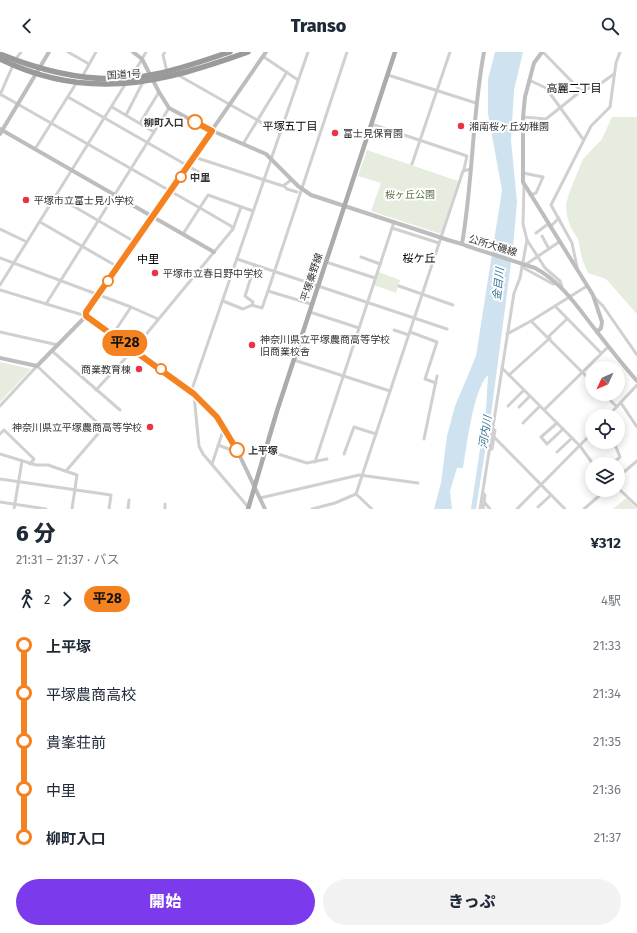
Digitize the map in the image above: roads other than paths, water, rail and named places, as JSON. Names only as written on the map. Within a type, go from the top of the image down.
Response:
[{"type":"highway","name":"国道1号","points":[[0,59],[77,82],[126,84],[143,82],[216,54],[230,52]]},
{"type":"highway","name":"国道1号","points":[[37,70],[82,77],[151,78],[178,75],[248,52]]},
{"type":"highway","name":"国道1号","points":[[0,54],[14,63]]},
{"type":"main road","name":"平塚秦野線","points":[[248,508],[265,450],[310,312],[311,304],[395,52]]},
{"type":"street","points":[[21,52],[14,63],[0,94],[200,208],[231,226],[233,229]]},
{"type":"street","points":[[49,52],[1,131],[214,252]]},
{"type":"street","points":[[68,52],[89,64]]},
{"type":"street","points":[[82,77],[96,52]]},
{"type":"street","points":[[133,52],[142,59],[151,78],[169,108],[212,131],[257,149],[271,158],[299,190]]},
{"type":"street","points":[[130,78],[146,52]]},
{"type":"street","points":[[164,52],[163,55],[167,72]]},
{"type":"street","points":[[0,406],[86,316],[86,312],[264,57],[266,52]]},
{"type":"street","points":[[248,508],[199,446],[192,393],[308,52]]},
{"type":"street","points":[[223,302],[243,309],[252,305],[262,308],[299,190],[347,52]]},
{"type":"street","points":[[412,164],[450,52]]},
{"type":"street","name":"公所大磯線","points":[[484,52],[476,103],[465,245],[535,268],[548,275],[570,296],[608,347],[637,381]]},
{"type":"street","points":[[562,287],[560,281],[545,268],[527,240],[523,224],[523,117],[529,80],[534,63],[542,52],[581,91]]},
{"type":"street","points":[[577,271],[576,255],[572,243],[551,205],[583,139],[595,120],[610,107],[614,74],[620,52]]},
{"type":"street","points":[[264,57],[298,80]]},
{"type":"street","points":[[243,144],[287,72]]},
{"type":"street","points":[[523,117],[546,119],[581,91],[600,84],[614,74]]},
{"type":"street","points":[[178,75],[280,133]]},
{"type":"street","points":[[388,75],[476,103]]},
{"type":"street","points":[[529,80],[546,88],[583,139]]},
{"type":"street","points":[[35,149],[77,82]]},
{"type":"street","points":[[126,115],[143,82]]},
{"type":"street","points":[[0,285],[126,84]]},
{"type":"street","points":[[140,123],[159,92]]},
{"type":"street","points":[[68,97],[209,178]]},
{"type":"street","points":[[112,107],[154,132]]},
{"type":"street","points":[[46,304],[169,108]]},
{"type":"street","points":[[312,509],[335,503],[356,494],[464,170],[467,156],[371,124]]},
{"type":"street","points":[[194,157],[284,186],[287,189],[299,190],[465,245]]},
{"type":"street","points":[[464,170],[471,169]]},
{"type":"street","points":[[523,173],[543,177],[536,193],[530,195]]},
{"type":"street","points":[[284,186],[291,180]]},
{"type":"street","points":[[524,185],[592,295],[602,322],[601,328],[597,332]]},
{"type":"street","points":[[183,234],[208,195],[253,211]]},
{"type":"street","points":[[56,196],[135,242]]},
{"type":"street","points":[[96,390],[134,349],[233,229],[241,207]]},
{"type":"street","points":[[536,233],[549,226],[559,218]]},
{"type":"street","points":[[40,222],[118,267]]},
{"type":"street","points":[[315,462],[394,222]]},
{"type":"street","points":[[392,228],[439,243]]},
{"type":"street","points":[[0,229],[27,242]]},
{"type":"street","points":[[542,236],[549,249]]},
{"type":"street","points":[[481,509],[514,293],[522,267],[527,240]]},
{"type":"street","points":[[522,267],[559,242]]},
{"type":"street","points":[[361,257],[380,264]]},
{"type":"street","points":[[0,258],[132,307],[158,319]]},
{"type":"street","points":[[237,259],[447,329]]},
{"type":"street","points":[[326,262],[375,278]]},
{"type":"street","points":[[252,305],[253,302],[245,296],[255,265]]},
{"type":"street","points":[[522,267],[553,284],[558,283]]},
{"type":"street","points":[[399,286],[453,305]]},
{"type":"street","points":[[507,334],[531,321],[587,286]]},
{"type":"street","points":[[0,290],[86,316],[134,349],[192,393],[224,427],[237,450],[265,509]]},
{"type":"street","points":[[268,291],[311,304]]},
{"type":"street","points":[[592,295],[603,306],[637,354]]},
{"type":"street","points":[[555,306],[601,353]]},
{"type":"street","points":[[113,334],[132,307]]},
{"type":"street","points":[[310,312],[359,328]]},
{"type":"street","points":[[509,375],[567,319]]},
{"type":"street","points":[[531,321],[583,372]]},
{"type":"street","points":[[394,330],[437,342],[425,380],[436,383]]},
{"type":"street","points":[[0,332],[58,345]]},
{"type":"street","points":[[544,410],[608,347]]},
{"type":"street","points":[[52,351],[120,410]]},
{"type":"street","points":[[0,358],[37,366],[103,428],[66,471]]},
{"type":"street","points":[[294,360],[390,391]]},
{"type":"street","points":[[502,368],[580,446],[588,457]]},
{"type":"street","points":[[424,439],[437,376]]},
{"type":"street","points":[[611,401],[617,407],[637,385]]},
{"type":"street","points":[[508,400],[510,404],[524,390]]},
{"type":"street","points":[[519,407],[530,396]]},
{"type":"street","points":[[621,403],[637,427]]},
{"type":"street","points":[[524,423],[540,406]]},
{"type":"street","points":[[557,423],[541,437],[547,444],[563,429]]},
{"type":"street","points":[[490,450],[492,449],[494,437],[494,425]]},
{"type":"street","points":[[212,464],[224,427]]},
{"type":"street","points":[[344,454],[354,427],[376,434]]},
{"type":"street","points":[[0,434],[4,430],[34,459],[30,464]]},
{"type":"street","points":[[494,437],[565,509]]},
{"type":"street","points":[[557,452],[572,438]]},
{"type":"street","points":[[517,509],[585,441]]},
{"type":"street","points":[[218,445],[234,451],[237,450]]},
{"type":"street","points":[[265,450],[307,463],[327,459]]},
{"type":"street","points":[[0,454],[30,464],[48,465],[77,475],[72,509]]},
{"type":"street","points":[[14,509],[22,461]]},
{"type":"street","points":[[625,471],[637,461]]},
{"type":"street","points":[[260,498],[363,475],[418,483]]},
{"type":"street","points":[[0,479],[111,495],[109,509]]},
{"type":"street","points":[[481,509],[485,495],[483,493]]},
{"type":"street","points":[[356,494],[372,509]]},
{"type":"street","points":[[543,509],[539,506],[551,495]]},
{"type":"street","points":[[625,495],[637,506]]},
{"type":"street","points":[[584,509],[598,497]]},
{"type":"street","points":[[128,509],[129,500]]},
{"type":"street","points":[[0,502],[46,509]]},
{"type":"street","points":[[484,502],[490,509]]},
{"type":"street","points":[[165,504],[165,509]]},
{"type":"street","points":[[558,509],[562,506]]},
{"type":"water","points":[[495,52],[523,52],[514,90],[511,140],[517,202],[513,248],[492,407],[476,509],[471,509],[486,410],[488,375],[478,393],[463,468],[457,468],[450,491],[452,509],[434,509],[441,483],[447,436],[455,406],[476,356],[502,190],[488,114],[488,79]]},
{"type":"place","name":"柳町入口","points":[[195,122]]},
{"type":"place","name":"湘南桜ヶ丘幼稚園","points":[[461,126]]},
{"type":"place","name":"富士見保育園","points":[[335,133]]},
{"type":"place","name":"中里","points":[[181,177]]},
{"type":"place","name":"平塚市立富士見小学校","points":[[26,200]]},
{"type":"place","name":"平塚市立春日野中学校","points":[[155,273]]},
{"type":"place","name":"神奈川県立平塚農商高等学校 旧商業校舎","points":[[252,345]]},
{"type":"place","name":"商業教育棟","points":[[139,369]]},
{"type":"place","name":"神奈川県立平塚農商高等学校","points":[[150,427]]},
{"type":"place","name":"上平塚","points":[[237,450]]},
{"type":"district","name":"高麗二丁目","points":[[574,88]]},
{"type":"district","name":"平塚五丁目","points":[[290,126]]},
{"type":"district","name":"桜ケ丘","points":[[419,258]]},
{"type":"district","name":"中里","points":[[148,259]]},
{"type":"park label","name":"桜ヶ丘公園","points":[[410,194]]},
{"type":"water label","name":"金目川","points":[[498,284]]},
{"type":"water label","name":"河内川","points":[[485,432]]}]
